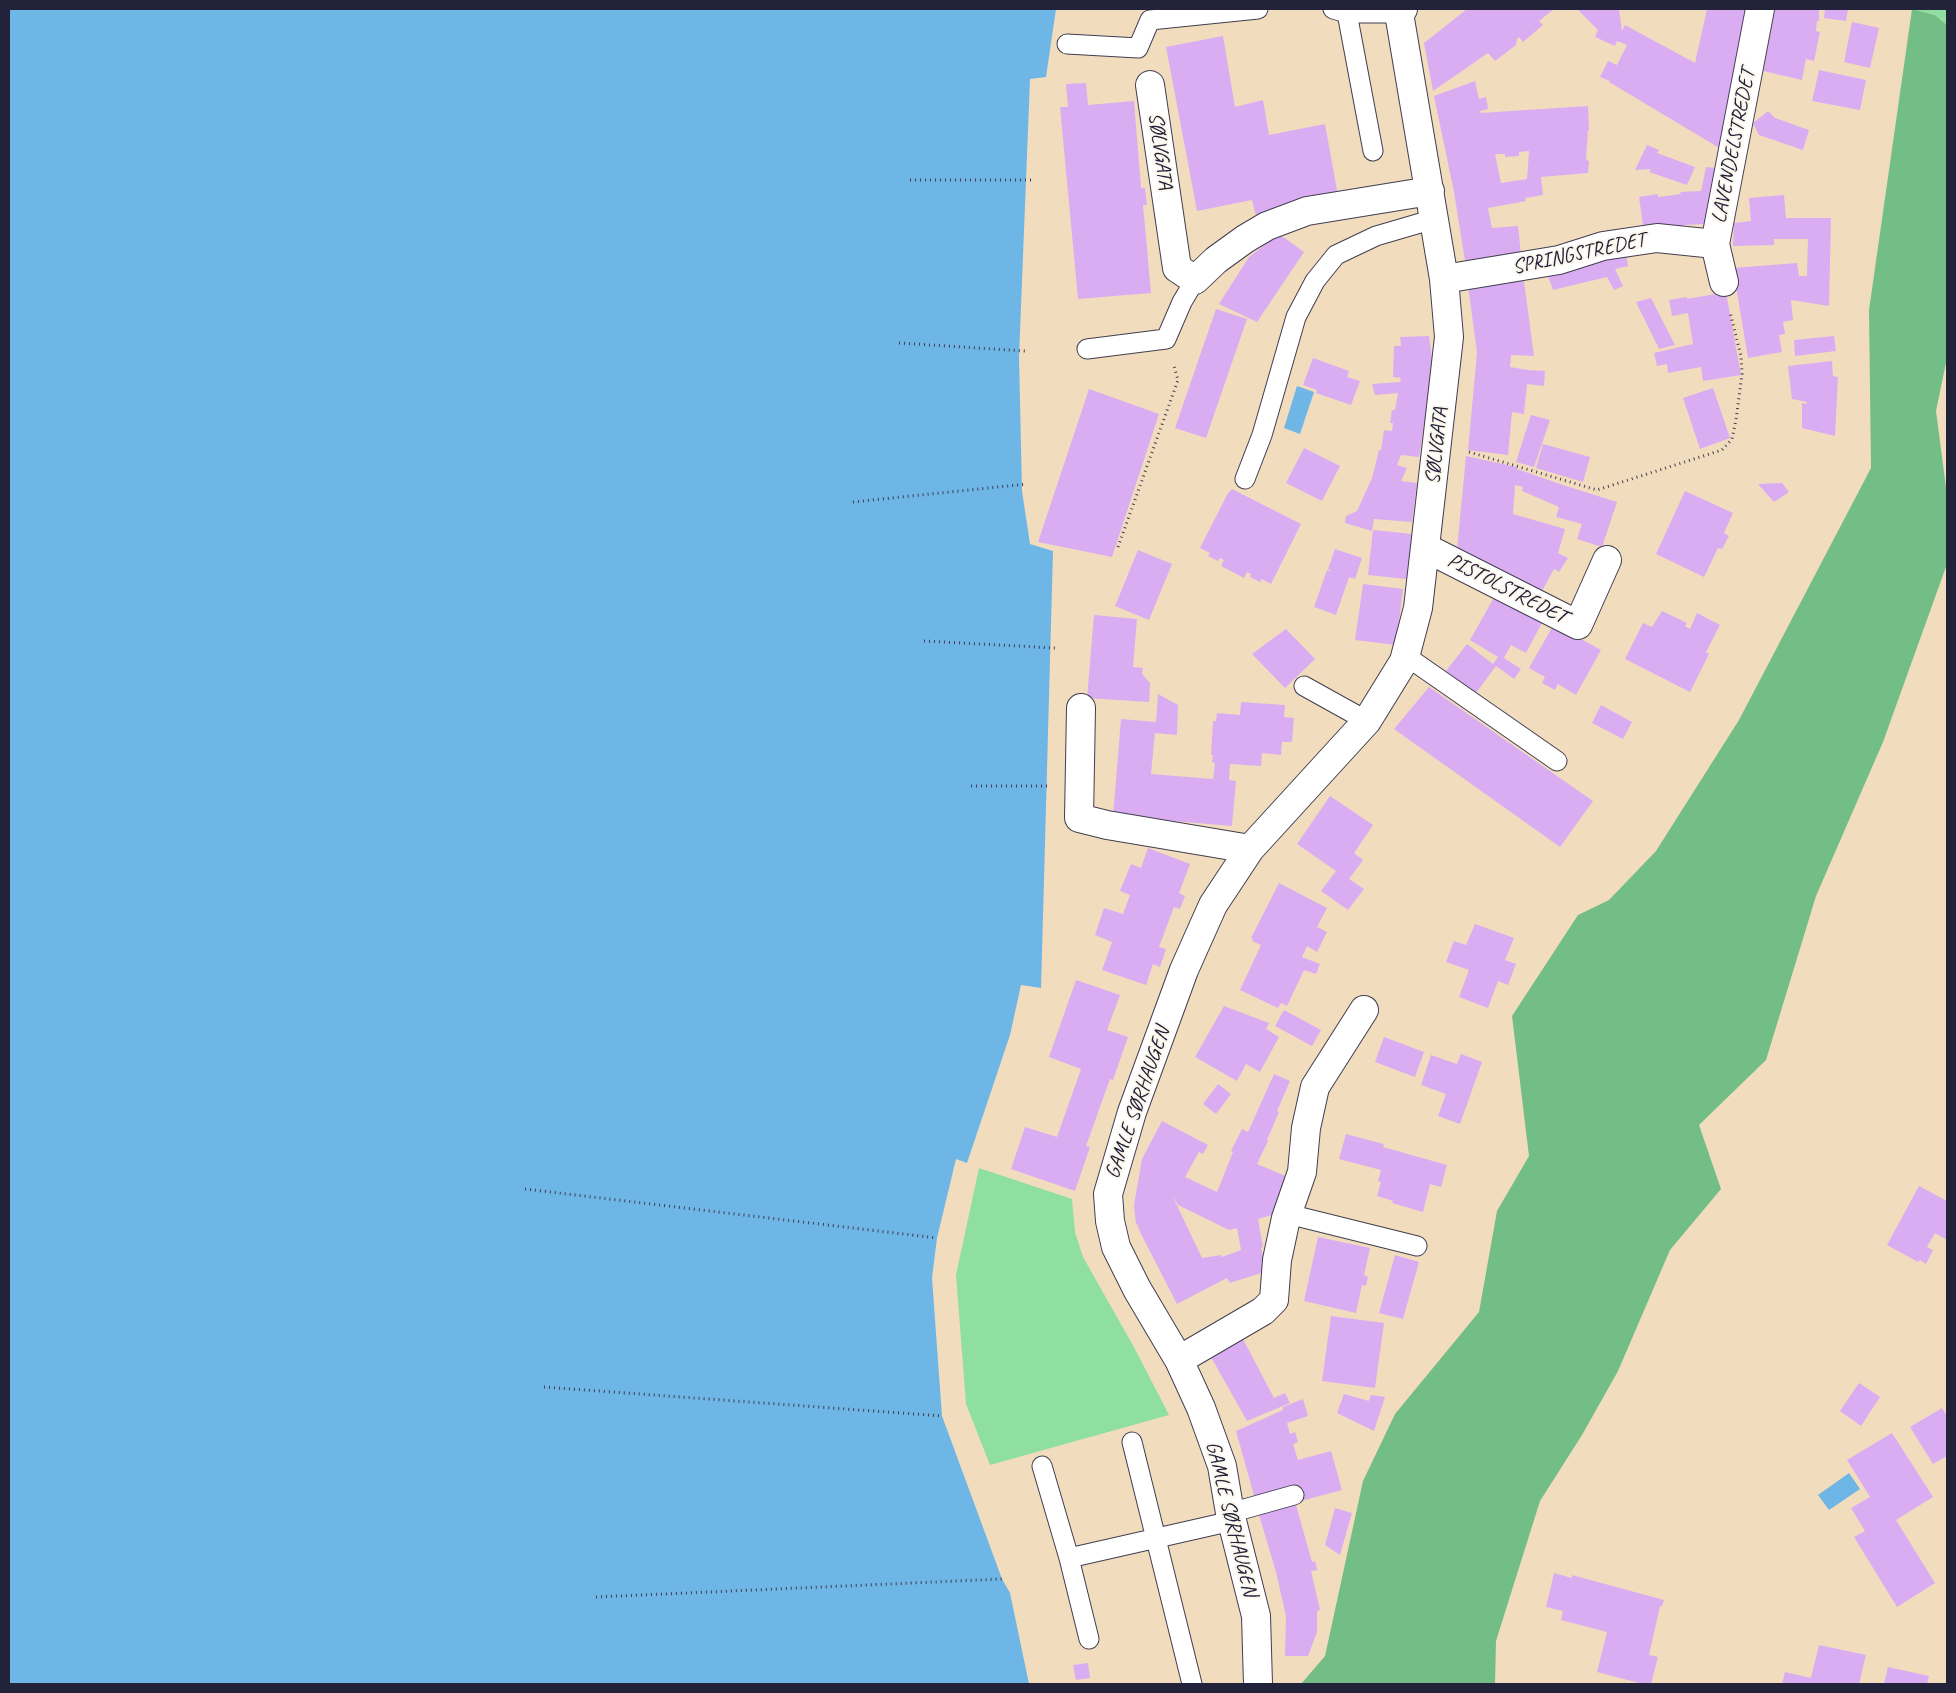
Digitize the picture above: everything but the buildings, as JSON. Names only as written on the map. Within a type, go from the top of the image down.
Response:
[{"type":"street","name":"LAVENDELSTREDET","points":[[1724,282],[1715,244],[1760,9]]},
{"type":"street","name":"SØLVGATA","points":[[1385,694],[1406,656],[1418,608],[1449,337],[1444,279],[1401,11]]},
{"type":"street","name":"SØLVGATA","points":[[1150,85],[1177,268],[1195,280]]},
{"type":"street","points":[[1195,280],[1216,260],[1267,226],[1307,211],[1430,191]]},
{"type":"street","name":"SPRINGSTREDET","points":[[1444,279],[1559,260],[1603,246],[1657,238],[1715,244]]},
{"type":"street","name":"PISTOLSTREDET","points":[[1426,548],[1578,625],[1607,560]]},
{"type":"street","name":"GAMLE SØRHAUGEN","points":[[1258,1684],[1256,1616],[1231,1517],[1222,1466],[1201,1408],[1178,1360],[1137,1289],[1116,1247],[1110,1221],[1108,1194],[1132,1112],[1184,970],[1213,904],[1250,849],[1367,721],[1385,694]]},
{"type":"street","points":[[1081,708],[1079,818],[1108,825],[1250,849]]},
{"type":"street","points":[[1178,1360],[1263,1311],[1274,1300],[1277,1260],[1288,1214],[1302,1172],[1306,1128],[1315,1088],[1364,1010]]},
{"type":"lane","points":[[1067,44],[1138,48],[1148,14],[1258,9]]},
{"type":"lane","points":[[1373,151],[1340,11],[1401,11]]},
{"type":"lane","points":[[1245,479],[1262,436],[1296,317],[1315,281],[1336,255],[1376,236],[1434,219]]},
{"type":"lane","points":[[1087,349],[1166,339],[1182,302],[1195,280]]},
{"type":"lane","points":[[1406,656],[1557,762]]},
{"type":"lane","points":[[1304,686],[1367,721]]},
{"type":"lane","points":[[1288,1214],[1417,1246]]},
{"type":"lane","points":[[1132,1442],[1192,1684]]},
{"type":"lane","points":[[1042,1466],[1069,1558],[1089,1639]]},
{"type":"lane","points":[[1069,1558],[1157,1538],[1231,1517],[1294,1496]]},
{"type":"path","points":[[910,180],[1033,180]]},
{"type":"path","points":[[1438,443],[1597,490],[1722,450],[1732,439],[1742,374],[1724,282]]},
{"type":"path","points":[[1118,547],[1178,380],[1166,339]]},
{"type":"path","points":[[900,343],[1025,351]]},
{"type":"path","points":[[853,502],[1026,484]]},
{"type":"path","points":[[924,641],[1055,648]]},
{"type":"path","points":[[971,786],[1050,786]]},
{"type":"path","points":[[525,1189],[938,1238]]},
{"type":"path","points":[[544,1387],[942,1416]]},
{"type":"path","points":[[596,1597],[1002,1579]]},
{"type":"green space","points":[[1912,9],[1947,9],[1947,25],[1935,15]]},
{"type":"green space","points":[[1912,9],[1935,15],[1947,25],[1947,358],[1936,411],[1947,495],[1947,564],[1883,742],[1816,896],[1766,1060],[1699,1125],[1721,1189],[1670,1250],[1618,1371],[1582,1435],[1540,1501],[1496,1641],[1495,1684],[1301,1684],[1325,1656],[1363,1481],[1395,1414],[1479,1312],[1497,1211],[1529,1156],[1512,1016],[1578,915],[1609,900],[1656,851],[1739,720],[1871,468],[1869,310]]},
{"type":"green space","points":[[979,1168],[1072,1199],[1075,1232],[1083,1257],[1135,1349],[1169,1415],[990,1465],[966,1404],[956,1275]]},
{"type":"water","points":[[9,9],[1056,9],[1046,77],[1030,79],[1019,357],[1022,491],[1030,544],[1053,551],[1041,988],[1021,985],[1010,1035],[967,1163],[956,1159],[937,1238],[932,1278],[942,1416],[1002,1579],[1010,1593],[1029,1684],[9,1684]]},
{"type":"water","points":[[1297,386],[1314,392],[1300,434],[1284,428]]},
{"type":"water","points":[[1849,1473],[1860,1489],[1829,1510],[1818,1495]]}]
